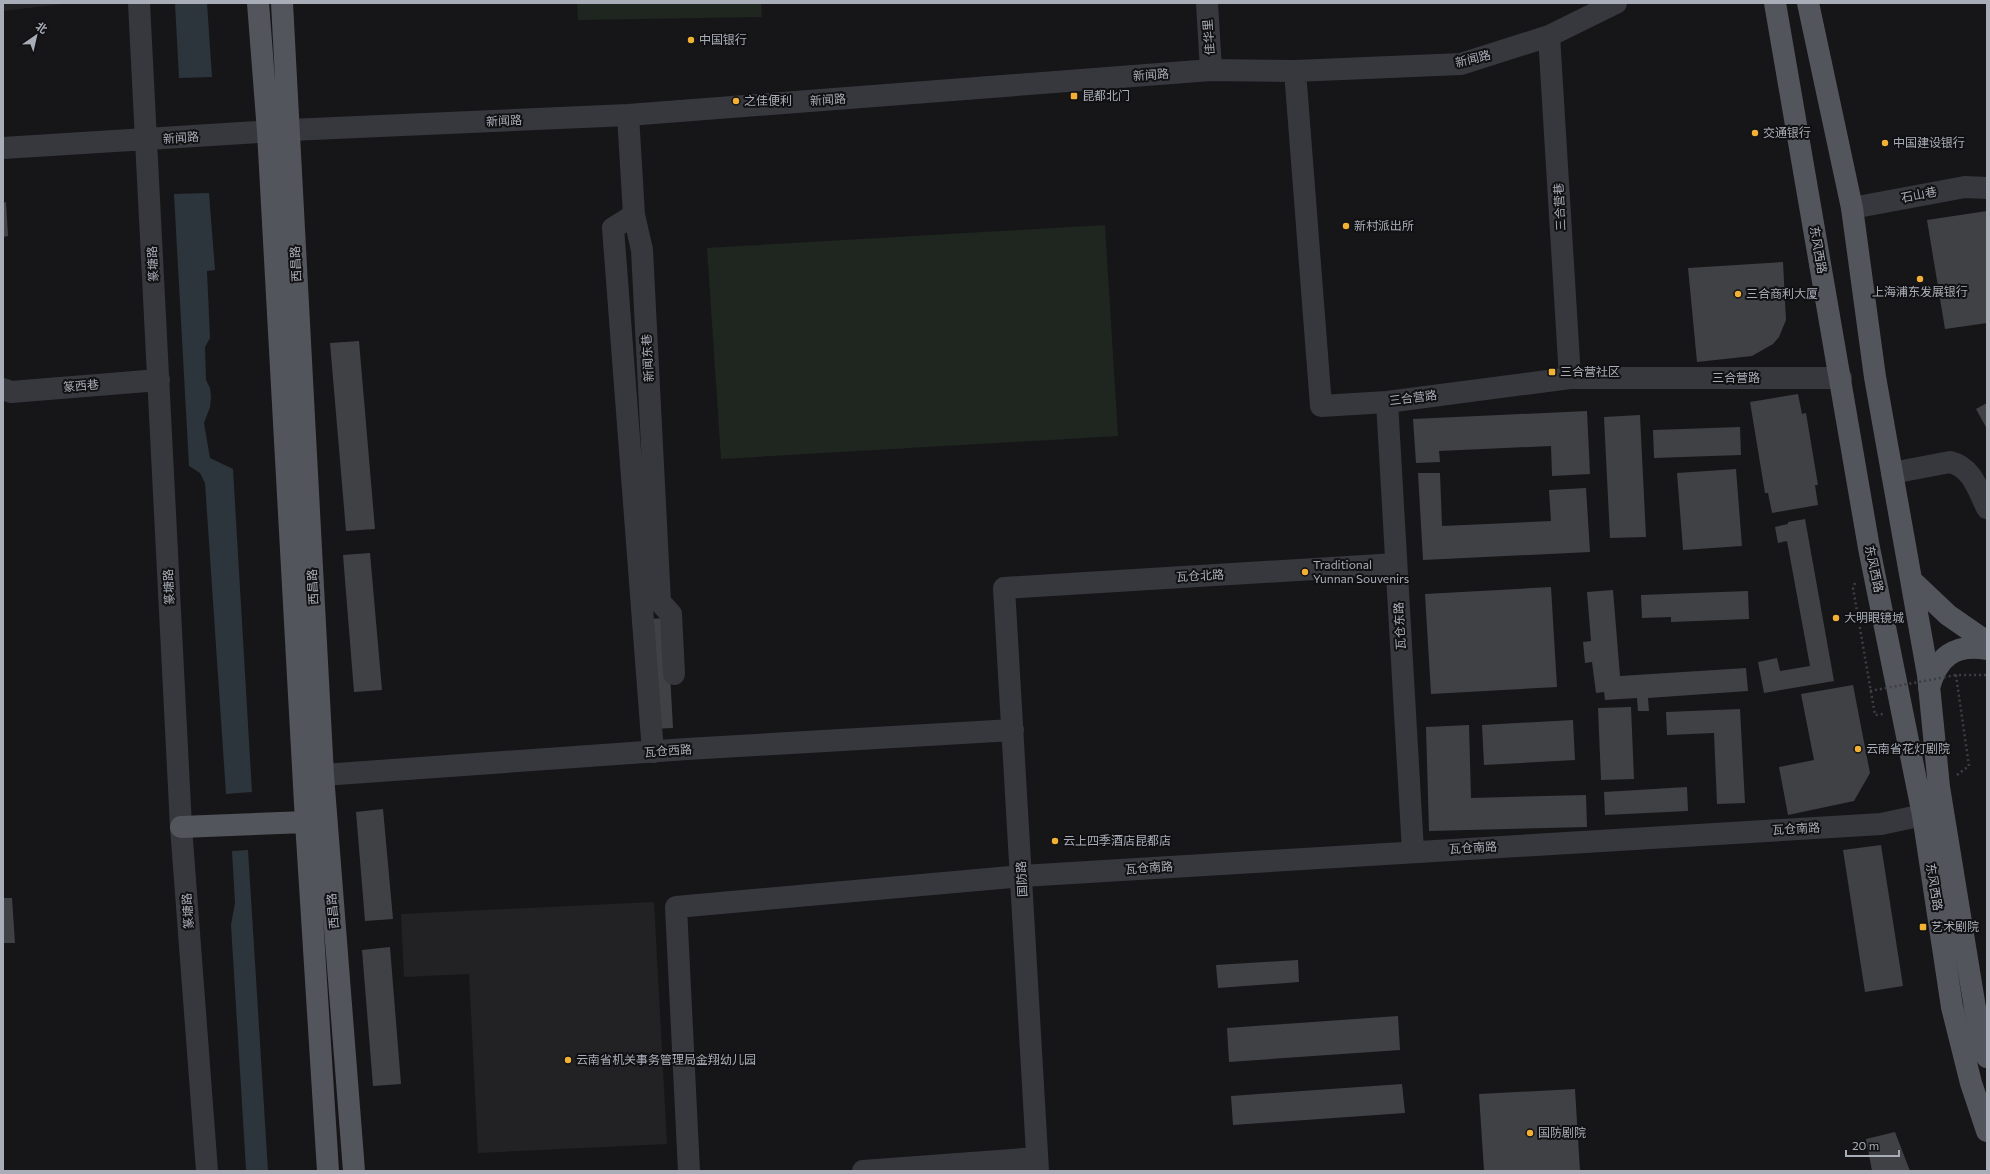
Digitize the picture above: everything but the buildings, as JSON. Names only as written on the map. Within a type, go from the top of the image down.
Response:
[{"type":"main road","name":"西昌路","points":[[258,3],[268,132],[306,822],[328,1171]]},
{"type":"main road","name":"西昌路","points":[[282,3],[290,130],[323,775],[354,1171]]},
{"type":"main road","name":"东风西路","points":[[1775,3],[1841,378],[1869,548],[1923,815],[1952,1007],[1971,1083],[1987,1131]]},
{"type":"main road","name":"东风西路","points":[[1808,3],[1852,208],[1874,377],[1912,581],[1929,688],[1939,787],[1975,1008],[1987,1057]]},
{"type":"main road","points":[[1912,581],[1948,615],[1987,642]]},
{"type":"main road","points":[[1929,688],[1936,670],[1950,654],[1961,648],[1974,647],[1987,649]]},
{"type":"main road","points":[[181,827],[306,822]]},
{"type":"street","name":"篆塘路","points":[[139,3],[181,827],[207,1171]]},
{"type":"street","name":"佳华里","points":[[1207,3],[1211,70]]},
{"type":"street","name":"新闻路","points":[[3,148],[290,130],[628,115],[1211,70],[1295,71],[1461,64],[1549,36],[1616,3]]},
{"type":"street","name":"三合营巷","points":[[1549,36],[1570,378]]},
{"type":"street","name":"三合营路","points":[[1295,71],[1321,406],[1387,402],[1570,378],[1841,378]]},
{"type":"street","name":"新闻东巷","points":[[628,115],[634,215],[642,250],[660,602],[671,614],[674,674]]},
{"type":"street","name":"石山巷","points":[[1852,208],[1965,186],[1987,188]]},
{"type":"street","points":[[634,215],[613,228],[653,752]]},
{"type":"street","name":"篆西巷","points":[[3,389],[12,392],[159,380]]},
{"type":"street","name":"瓦仓东路","points":[[1387,402],[1413,851]]},
{"type":"street","points":[[1892,473],[1950,462],[1958,464],[1970,475],[1987,508]]},
{"type":"street","name":"瓦仓北路","points":[[1004,588],[1396,564]]},
{"type":"street","name":"国防路","points":[[1004,588],[1038,1165]]},
{"type":"street","name":"瓦仓西路","points":[[323,775],[653,752],[1013,730]]},
{"type":"street","name":"瓦仓南路","points":[[690,1171],[676,906],[1022,876],[1413,851],[1881,824],[1923,815]]},
{"type":"street","points":[[863,1171],[1038,1165]]},
{"type":"path","points":[[1853,588],[1875,715]]},
{"type":"path","points":[[1870,691],[1956,676],[1987,675]]},
{"type":"path","points":[[1956,676],[1969,766]]},
{"type":"shaded area","points":[[3,3],[71,3],[3,11]]},
{"type":"shaded area","points":[[175,3],[207,3],[212,77],[179,78]]},
{"type":"shaded area","points":[[577,3],[761,3],[762,17],[578,20]]},
{"type":"shaded area","points":[[209,193],[215,270],[207,271],[210,338],[205,347],[206,380],[210,388],[211,397],[210,407],[204,423],[210,458],[233,469],[252,792],[226,794],[205,483],[200,473],[189,466],[174,194]]},
{"type":"shaded area","points":[[1105,225],[1118,436],[721,459],[707,248]]},
{"type":"shaded area","points":[[248,850],[268,1171],[246,1171],[231,925],[235,903],[232,851]]},
{"type":"shaded area","name":"云南省机关事务管理局金翔幼儿园","points":[[654,902],[667,1144],[478,1153],[469,974],[404,977],[401,914]]},
{"type":"place","name":"中国银行","points":[[691,40]]},
{"type":"place","name":"昆都北门","points":[[1074,96]]},
{"type":"place","name":"之佳便利","points":[[736,101]]},
{"type":"place","name":"交通银行","points":[[1755,133]]},
{"type":"place","name":"中国建设银行","points":[[1885,143]]},
{"type":"place","name":"新村派出所","points":[[1346,226]]},
{"type":"place","name":"上海浦东发展银行","points":[[1920,279]]},
{"type":"place","name":"三合商利大厦","points":[[1738,294]]},
{"type":"place","name":"三合营社区","points":[[1552,372]]},
{"type":"place","name":"Traditional Yunnan Souvenirs","points":[[1305,572]]},
{"type":"place","name":"大明眼镜城","points":[[1836,618]]},
{"type":"place","name":"云南省花灯剧院","points":[[1858,749]]},
{"type":"place","name":"云上四季酒店昆都店","points":[[1055,841]]},
{"type":"place","name":"艺术剧院","points":[[1923,927]]},
{"type":"place","name":"云南省机关事务管理局金翔幼儿园","points":[[568,1060]]},
{"type":"place","name":"国防剧院","points":[[1530,1133]]}]
